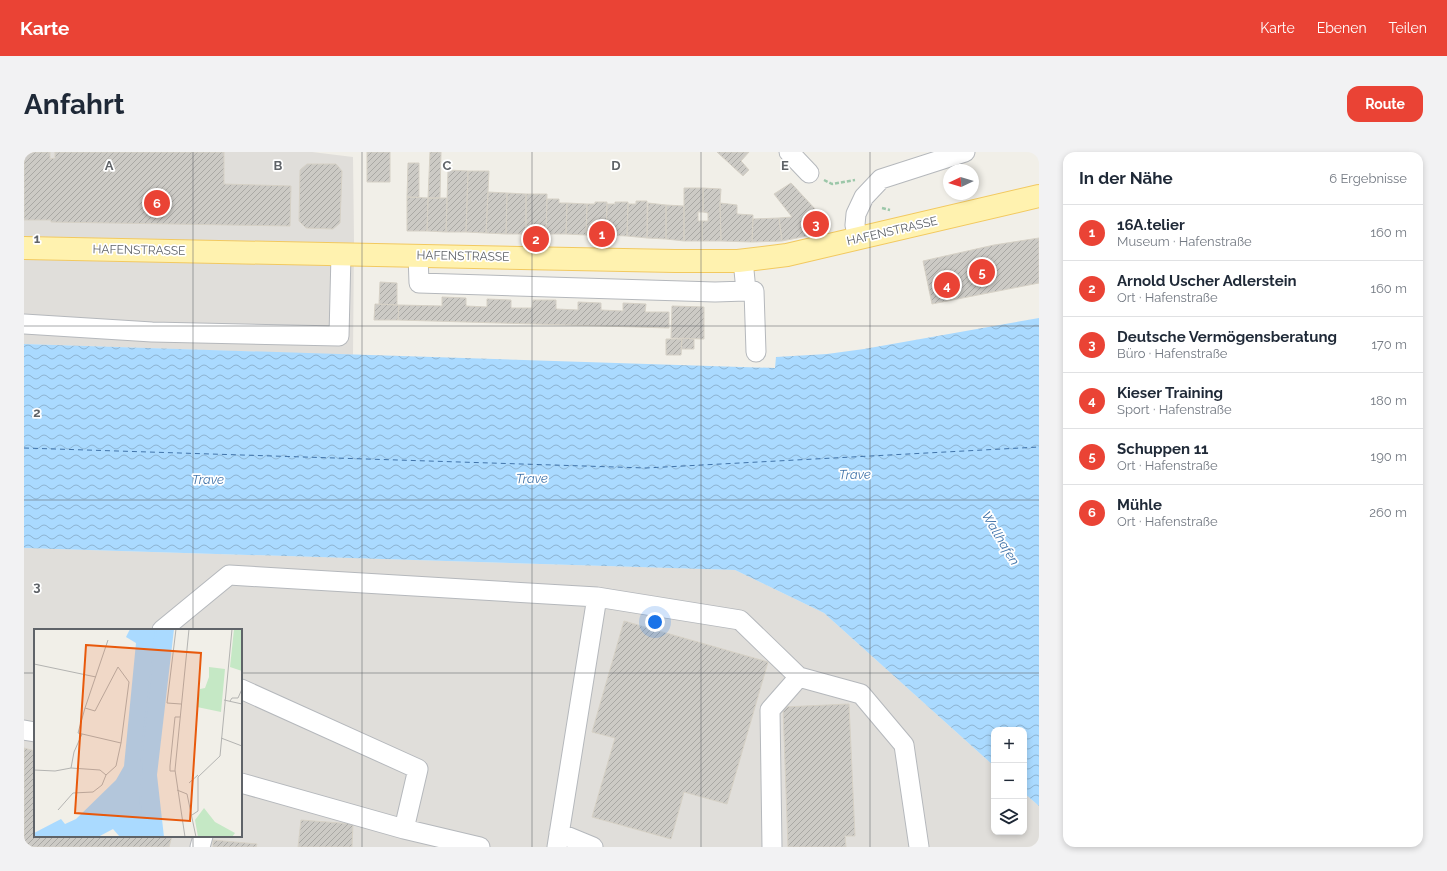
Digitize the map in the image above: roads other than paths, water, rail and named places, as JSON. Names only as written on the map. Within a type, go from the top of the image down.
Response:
[{"type":"main road","name":"HAFENSTRASSE","points":[[24,248],[675,261],[743,260],[787,255],[1039,196]]},
{"type":"street","points":[[789,152],[809,173]]},
{"type":"street","points":[[858,239],[855,225],[856,214],[864,197],[881,179],[965,152]]},
{"type":"street","points":[[24,324],[152,332],[339,336],[341,254]]},
{"type":"street","points":[[418,255],[419,283],[715,292],[754,291],[756,352]]},
{"type":"street","points":[[743,260],[746,291]]},
{"type":"street","points":[[163,629],[229,575],[597,597],[740,620],[799,677],[861,694],[904,745],[919,847]]},
{"type":"street","points":[[593,847],[558,840],[597,597]]},
{"type":"street","points":[[772,847],[770,710],[799,677]]},
{"type":"street","points":[[242,689],[418,769],[404,828]]},
{"type":"street","points":[[24,730],[34,732]]},
{"type":"street","points":[[242,783],[404,828],[480,847]]},
{"type":"street","points":[[200,847],[203,837]]},
{"type":"water","points":[[1039,318],[1039,806],[1027,796],[1027,727],[991,727],[991,763],[824,613],[735,570],[24,548],[24,344],[775,368],[776,357],[827,354],[864,349]]},
{"type":"place","name":"Mühle","points":[[157,203]]},
{"type":"place","name":"Deutsche Vermögensberatung","points":[[816,224]]},
{"type":"place","name":"16A.telier","points":[[602,234]]},
{"type":"place","name":"Arnold Uscher Adlerstein","points":[[536,239]]},
{"type":"place","name":"Schuppen 11","points":[[982,272]]},
{"type":"place","name":"Kieser Training","points":[[947,285]]},
{"type":"water label","name":"Trave","points":[[855,474]]},
{"type":"water label","name":"Trave","points":[[532,478]]},
{"type":"water label","name":"Trave","points":[[208,479]]},
{"type":"water label","name":"Wallhafen","points":[[1001,538]]}]
